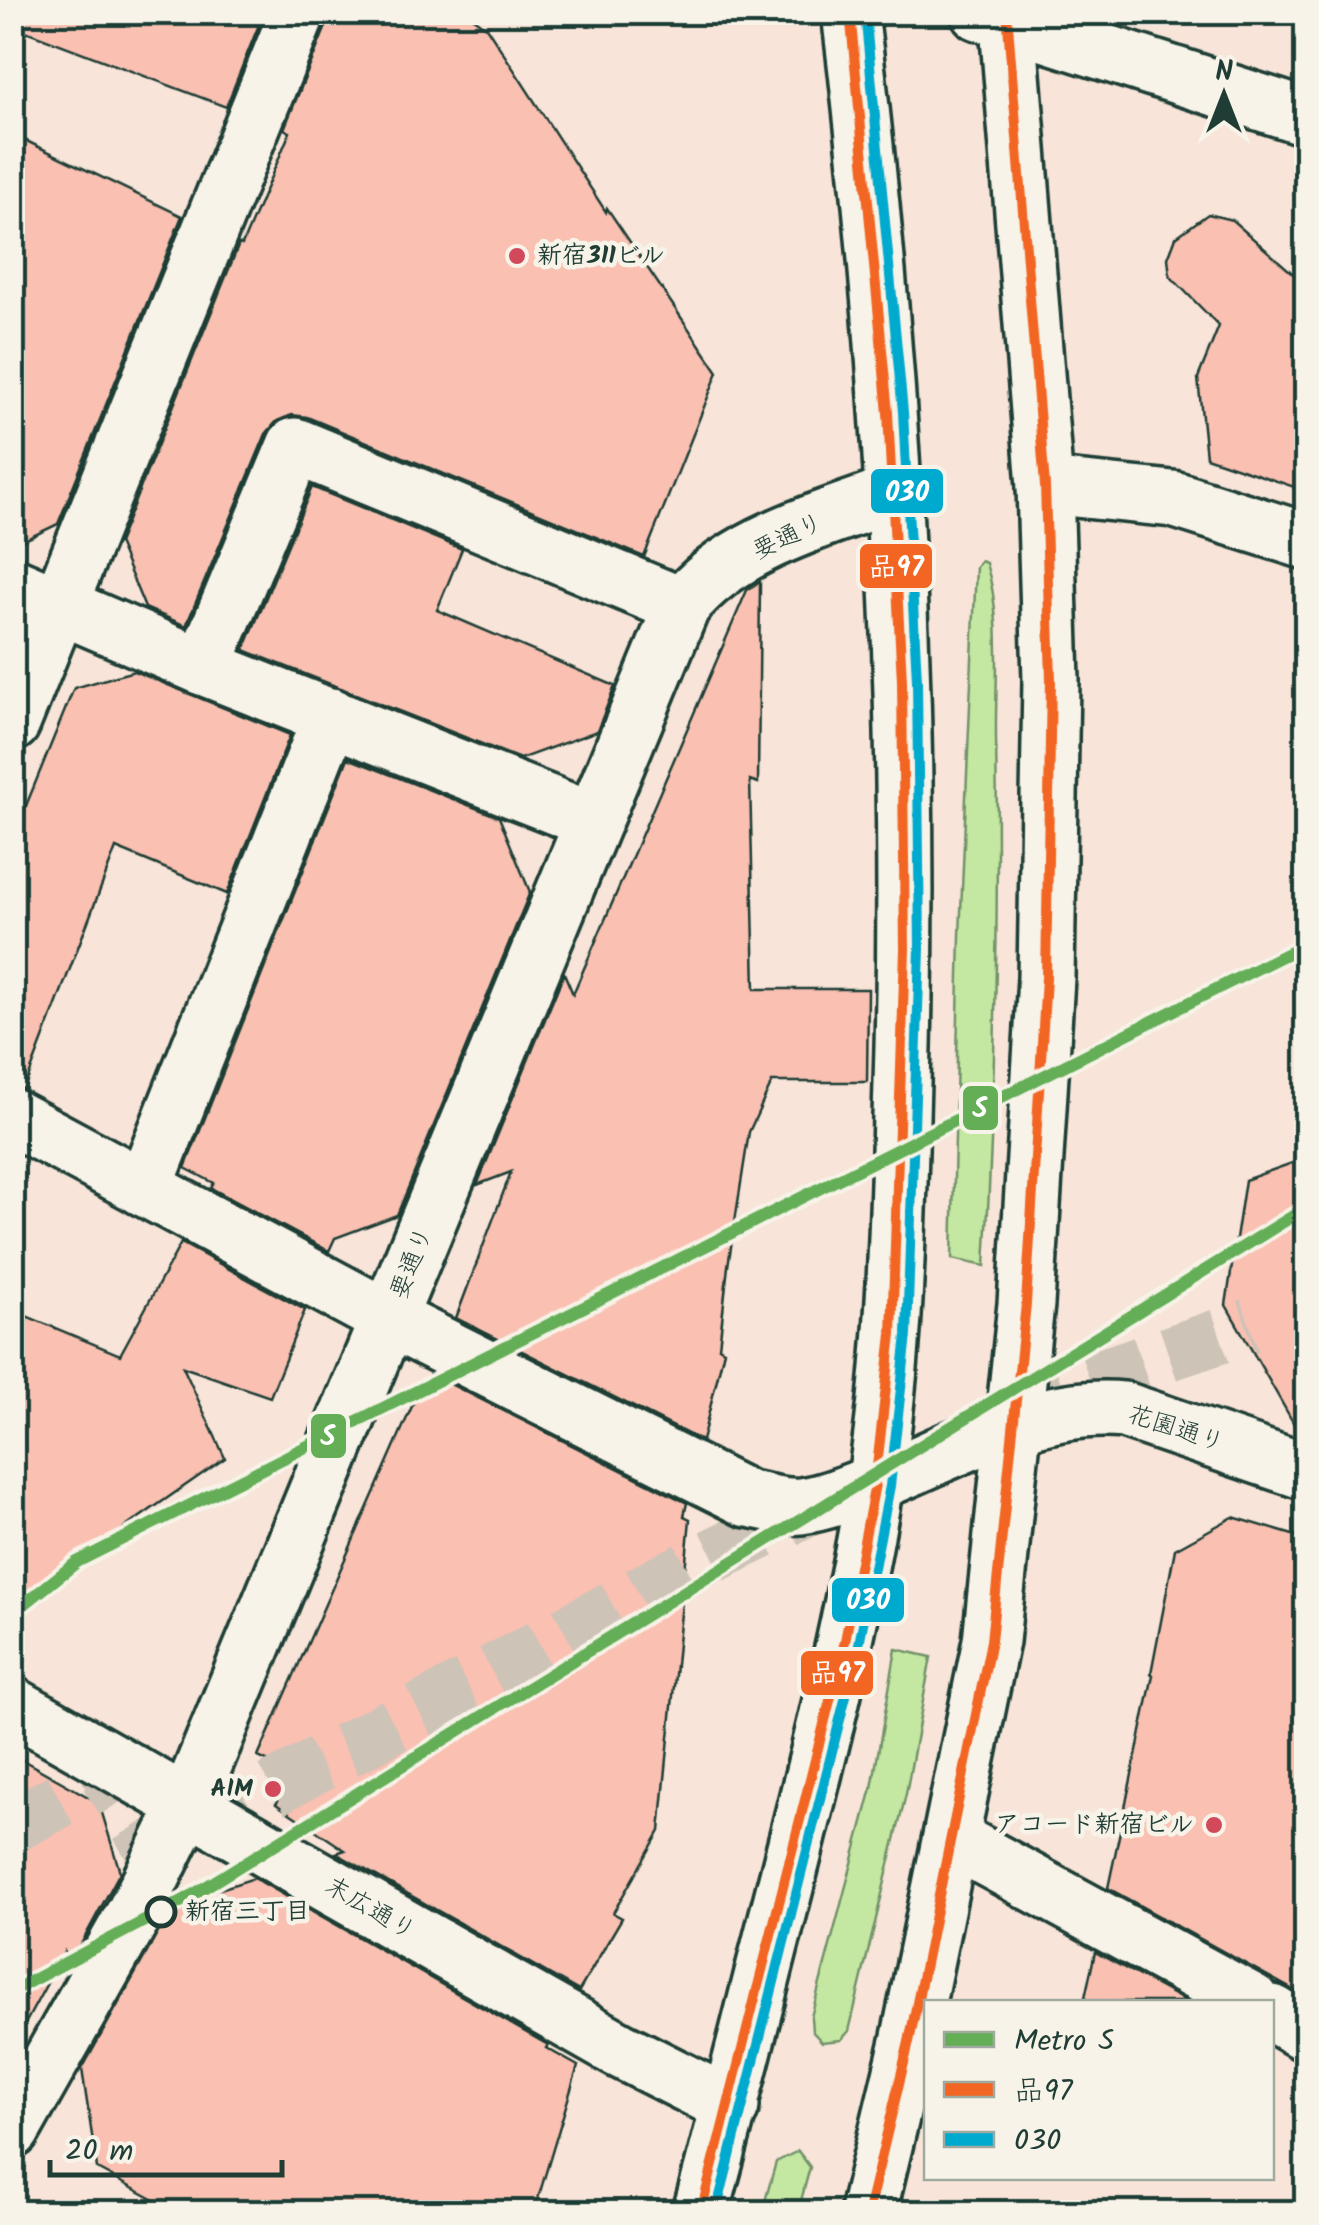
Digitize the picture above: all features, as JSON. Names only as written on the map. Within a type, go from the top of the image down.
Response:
[{"type":"street","points":[[12,722],[35,594],[298,12]]},
{"type":"street","points":[[701,2212],[812,1784],[875,1482],[896,1269],[906,962],[895,492],[871,186],[850,12]]},
{"type":"street","points":[[880,2207],[996,1616],[1026,1304],[1046,978],[1051,680],[1045,486],[998,16],[1306,118]]},
{"type":"street","points":[[203,667],[295,446],[682,606]]},
{"type":"street","points":[[1045,486],[1173,499],[1306,541]]},
{"type":"street","name":"要通り","points":[[12,2130],[142,1900],[188,1806],[682,606],[698,585],[774,539],[895,492]]},
{"type":"street","points":[[35,594],[203,667],[592,821]]},
{"type":"street","points":[[144,1188],[331,716]]},
{"type":"street","name":"花園通り","points":[[12,1117],[390,1319],[748,1499],[797,1506],[840,1498],[1012,1427],[1102,1408],[1124,1410],[1306,1472]]},
{"type":"street","name":"末広通り","points":[[12,1705],[618,2050],[731,2106]]},
{"type":"street","points":[[952,1839],[1248,2000]]},
{"type":"street","points":[[1274,2015],[1306,2033]]},
{"type":"green space","points":[[980,561],[986,563],[991,584],[997,650],[995,1003],[985,1266],[952,1259],[960,935],[976,567]]},
{"type":"green space","points":[[896,1649],[931,1657],[906,1794],[849,2031],[841,2040],[822,2042],[812,2031],[811,2017],[872,1788]]},
{"type":"green space","points":[[798,2151],[810,2167],[798,2212],[762,2212],[776,2162]]},
{"type":"building","points":[[12,12],[264,12],[226,107],[12,26]]},
{"type":"building","points":[[328,12],[465,12],[487,28],[606,212],[607,208],[718,372],[644,557],[307,417],[292,415],[277,421],[266,434],[186,626],[145,608],[118,543],[239,244],[242,245],[290,132],[284,129],[327,24]]},
{"type":"building","points":[[12,134],[182,216],[58,524],[12,546]]},
{"type":"building","points":[[1208,214],[1232,220],[1306,285],[1306,491],[1206,457],[1198,378],[1219,326],[1170,276],[1168,258],[1176,237]]},
{"type":"building","points":[[312,487],[462,549],[437,610],[615,686],[597,731],[520,759],[244,650]]},
{"type":"building","points":[[760,582],[758,783],[750,780],[755,989],[868,989],[867,1082],[772,1082],[749,1132],[728,1266],[719,1347],[724,1350],[702,1441],[456,1318],[511,1172],[477,1185],[564,973],[573,994],[747,590]]},
{"type":"building","points":[[134,671],[290,735],[227,894],[116,848],[24,1089],[12,1086],[12,840],[74,688]]},
{"type":"building","points":[[348,758],[499,817],[530,892],[397,1215],[335,1238],[329,1251],[211,1188],[214,1183],[185,1168]]},
{"type":"building","points":[[1306,1158],[1306,1439],[1226,1305],[1245,1180]]},
{"type":"building","points":[[181,1243],[305,1310],[270,1397],[183,1367],[225,1458],[12,1606],[12,1310],[120,1355]]},
{"type":"building","points":[[434,1376],[687,1503],[684,1516],[690,1519],[660,1831],[613,1913],[622,1918],[579,1991],[336,1853],[345,1850],[276,1804],[297,1775],[258,1757],[424,1379],[431,1383]]},
{"type":"building","points":[[1233,1517],[1306,1539],[1306,1997],[1108,1888],[1175,1549]]},
{"type":"building","points":[[12,1754],[99,1803],[120,1872],[67,1970],[64,1952],[12,2048]]},
{"type":"building","points":[[254,1878],[548,2045],[546,2048],[578,2066],[534,2212],[177,2212],[97,2169],[82,2069],[174,1904]]},
{"type":"building","points":[[1095,1952],[1183,2000],[1084,2000]]},
{"type":"tunnel","points":[[1013,1412],[1055,1392],[1250,1326]]},
{"type":"tunnel","points":[[12,1826],[107,1775],[154,1852],[708,1558],[831,1498]]},
{"type":"metro line","name":"S","points":[[12,1614],[77,1562],[1306,944]]},
{"type":"metro line","name":"S","points":[[12,1991],[186,1899],[1306,1208]]},
{"type":"transit line","name":"品97","points":[[701,2212],[845,1641],[875,1484],[892,1334],[905,949],[902,681],[888,413],[850,12]]},
{"type":"transit line","name":"030","points":[[716,2212],[859,1644],[890,1486],[907,1335],[920,949],[917,680],[903,412],[865,12]]},
{"type":"transit line","name":"品97","points":[[868,2212],[909,2042],[991,1641],[1026,1304],[1046,978],[1051,680],[1045,486],[1007,12]]},
{"type":"place","name":"新宿311ビル","points":[[517,256]]},
{"type":"place","name":"AIM","points":[[273,1789]]},
{"type":"place","name":"アコード新宿ビル","points":[[1214,1825]]},
{"type":"place","name":"新宿三丁目","points":[[161,1912]]}]
